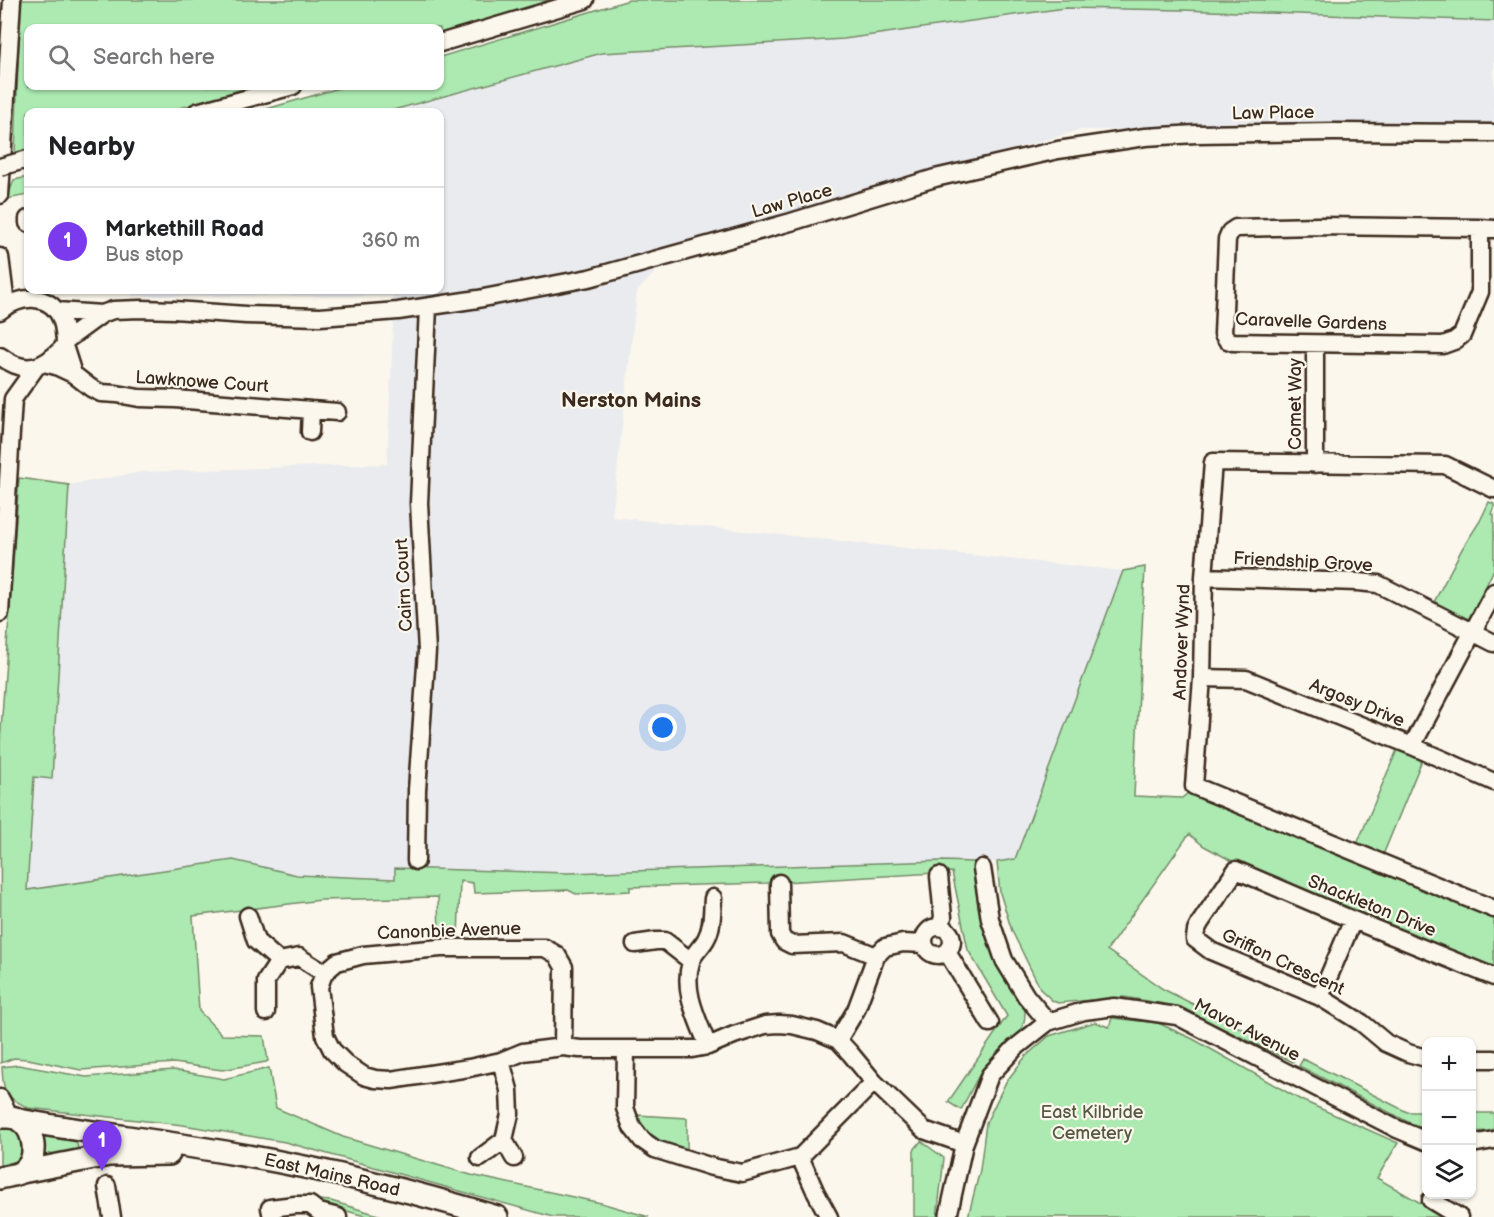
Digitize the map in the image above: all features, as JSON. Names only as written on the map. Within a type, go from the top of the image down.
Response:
[{"type":"main road","name":"East Mains Road","points":[[7,1113],[85,1131],[236,1154],[333,1174],[449,1202],[497,1217]]},
{"type":"main road","points":[[7,1113],[29,1132],[34,1149],[32,1162],[22,1172]]},
{"type":"main road","name":"East Mains Road","points":[[0,1178],[109,1155],[236,1154]]},
{"type":"street","points":[[0,195],[12,0]]},
{"type":"street","points":[[444,42],[585,0]]},
{"type":"street","points":[[212,108],[278,90]]},
{"type":"street","name":"Law Place","points":[[0,613],[4,464],[13,399],[40,365],[102,314],[113,310],[141,309],[320,317],[398,311],[478,299],[589,278],[791,222],[935,178],[1058,150],[1145,137],[1333,132],[1494,133]]},
{"type":"street","points":[[0,167],[24,160]]},
{"type":"street","name":"Caravelle Gardens","points":[[1318,226],[1487,228],[1487,294],[1462,335],[1443,345],[1233,342],[1227,340],[1223,334],[1227,239],[1232,230],[1236,228],[1318,226]]},
{"type":"street","points":[[0,256],[3,308]]},
{"type":"street","name":"Law Place","points":[[3,308],[21,300],[51,300],[102,314]]},
{"type":"street","points":[[51,300],[63,321],[64,344],[73,374]]},
{"type":"street","name":"Cairn Court","points":[[416,861],[417,790],[427,651],[419,492],[428,307]]},
{"type":"street","name":"Comet Way","points":[[1315,344],[1315,464]]},
{"type":"street","name":"Lawknowe Court","points":[[0,356],[19,368],[40,365],[56,366],[73,374],[101,393],[139,398],[337,412]]},
{"type":"street","points":[[310,432],[311,410]]},
{"type":"street","name":"Andover Wynd","points":[[1494,489],[1445,465],[1213,462],[1204,577],[1202,678],[1194,786],[1494,909]]},
{"type":"street","name":"Friendship Grove","points":[[1204,577],[1378,584],[1494,643]]},
{"type":"street","points":[[1412,746],[1494,592]]},
{"type":"street","name":"Argosy Drive","points":[[1202,678],[1246,679],[1494,782]]},
{"type":"street","points":[[982,868],[990,919],[1004,960],[1026,996],[1048,1022]]},
{"type":"street","name":"Shackleton Drive","points":[[1236,870],[1494,977]]},
{"type":"street","name":"Griffon Crescent","points":[[1236,870],[1200,923],[1195,939],[1211,951],[1320,997],[1362,1023],[1386,1043],[1422,1057]]},
{"type":"street","points":[[939,876],[943,917],[940,927]]},
{"type":"street","points":[[779,883],[780,934],[784,941],[792,945],[844,943],[876,956]]},
{"type":"street","points":[[708,1046],[691,1004],[689,980],[691,960],[706,940],[710,928],[713,898]]},
{"type":"street","points":[[248,916],[256,941],[279,961]]},
{"type":"street","points":[[1320,997],[1353,920]]},
{"type":"street","points":[[940,927],[945,928],[951,935],[952,945],[947,952],[938,956],[926,949],[924,940],[927,931],[940,927]]},
{"type":"street","points":[[635,944],[665,942],[691,960]]},
{"type":"street","points":[[838,1040],[856,1010],[876,956],[885,946],[903,943],[924,944]]},
{"type":"street","name":"Canonbie Avenue","points":[[324,973],[337,962],[363,955],[441,948],[545,948],[557,955],[564,967],[563,1047]]},
{"type":"street","points":[[947,952],[990,1023]]},
{"type":"street","points":[[266,1012],[266,981],[279,961],[299,957],[324,973],[319,987],[322,1021],[332,1050],[346,1064],[364,1076],[391,1080],[469,1068],[501,1061],[523,1052],[563,1047],[692,1049],[708,1046],[765,1025],[792,1025],[817,1031],[838,1040],[874,1082],[924,1130],[964,1144]]},
{"type":"street","name":"Mavor Avenue","points":[[948,1217],[964,1144],[990,1075],[1015,1048],[1048,1022],[1084,1011],[1114,1007],[1177,1016],[1395,1128],[1422,1139]]},
{"type":"street","points":[[626,1049],[625,1108],[632,1127],[642,1140],[655,1149],[712,1167],[742,1173],[801,1157],[874,1082]]},
{"type":"street","points":[[1476,1059],[1494,1059]]},
{"type":"street","points":[[480,1158],[504,1140],[510,1114],[509,1090],[501,1061]]},
{"type":"street","points":[[504,1140],[514,1158]]},
{"type":"street","points":[[1476,1143],[1494,1140]]},
{"type":"street","points":[[801,1157],[829,1217]]},
{"type":"street","points":[[107,1186],[112,1217]]},
{"type":"street","points":[[1431,1200],[1459,1217]]},
{"type":"street","points":[[272,1217],[270,1208],[310,1205],[319,1212],[338,1217]]},
{"type":"shaded area","points":[[1065,8],[1494,21],[1494,130],[1080,130],[682,243],[637,292],[612,517],[1123,571],[1015,859],[997,862],[942,861],[569,873],[395,868],[395,879],[297,875],[233,860],[27,890],[34,777],[52,779],[69,485],[141,472],[387,464],[393,296],[132,296],[132,294],[444,294],[444,108],[391,108],[602,53],[844,39]]},
{"type":"green space","points":[[20,0],[557,0],[444,32],[444,24],[24,24],[24,90],[241,90],[180,108],[24,108],[24,153],[15,155]]},
{"type":"green space","points":[[629,0],[1494,0],[1494,21],[1065,8],[844,39],[602,53],[401,108],[270,108],[332,90],[444,90],[444,56]]},
{"type":"green space","points":[[24,178],[24,196],[7,199],[14,180]]},
{"type":"green space","points":[[19,478],[69,485],[52,779],[34,777],[27,890],[233,860],[297,875],[395,879],[395,868],[569,873],[942,861],[974,862],[978,894],[1024,1001],[1024,1024],[1020,1032],[986,1065],[961,1110],[948,1102],[1007,1016],[968,950],[952,872],[767,883],[630,887],[630,891],[576,894],[568,890],[474,893],[473,883],[460,881],[458,939],[439,939],[438,897],[321,900],[193,916],[199,1011],[222,1035],[264,1036],[268,1061],[266,1062],[222,1070],[174,1063],[81,1070],[28,1059],[14,1058],[1,1063],[0,744]]},
{"type":"green space","points":[[1489,502],[1494,504],[1492,514],[1494,515],[1494,569],[1468,624],[1432,606]]},
{"type":"green space","points":[[1145,567],[1134,796],[1182,798],[1189,792],[1202,794],[1494,919],[1494,969],[1232,861],[1204,846],[1189,834],[1107,950],[1163,989],[1296,1056],[1293,1062],[1176,1006],[1124,997],[1058,1003],[1041,990],[1012,931],[1000,893],[997,862],[1015,859],[1123,571]]},
{"type":"green space","points":[[1397,750],[1422,760],[1383,855],[1357,844]]},
{"type":"green space","name":"East Kilbride Cemetery","points":[[1112,1018],[1158,1023],[1193,1039],[1301,1100],[1398,1143],[1377,1178],[1445,1217],[968,1217],[980,1170],[986,1123],[1006,1082],[1026,1056],[1049,1036],[1095,1022],[1109,1027]]},
{"type":"green space","points":[[1303,1059],[1407,1112],[1422,1112],[1422,1127],[1410,1123],[1299,1066]]},
{"type":"green space","points":[[18,1065],[86,1077],[173,1070],[224,1079],[269,1068],[276,1108],[343,1137],[471,1175],[601,1203],[649,1217],[553,1217],[285,1142],[183,1125],[28,1108],[10,1097],[3,1083],[2,1067]]},
{"type":"green space","points":[[1476,1113],[1494,1113],[1494,1129],[1476,1132]]},
{"type":"green space","points":[[637,1115],[687,1118],[687,1152],[652,1136]]},
{"type":"green space","points":[[0,1124],[12,1127],[24,1136],[22,1160],[0,1171]]},
{"type":"green space","points":[[36,1132],[76,1139],[79,1154],[39,1164]]},
{"type":"green space","points":[[921,1141],[944,1158],[937,1217],[914,1217],[914,1150]]},
{"type":"green space","points":[[305,1199],[331,1201],[385,1217],[368,1217]]},
{"type":"place","name":"Markethill Road","points":[[102,1171]]},
{"type":"district","name":"Nerston Mains","points":[[631,400]]}]
